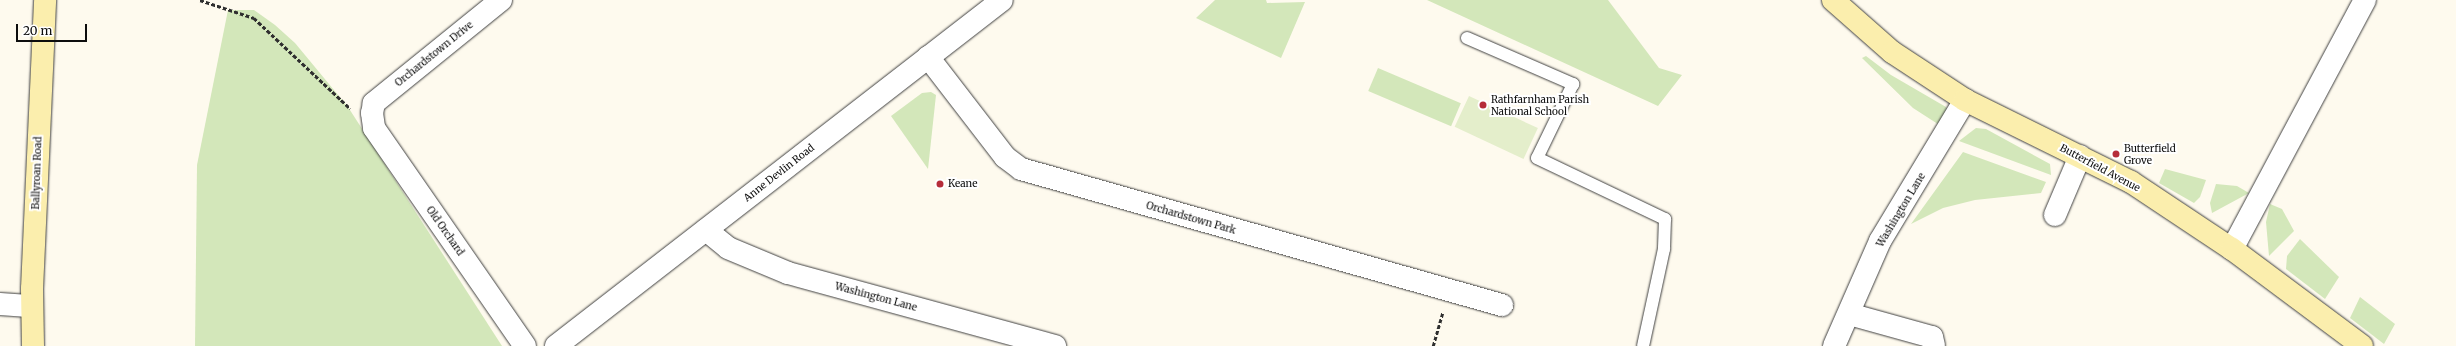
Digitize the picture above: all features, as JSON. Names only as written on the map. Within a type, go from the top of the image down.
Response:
[{"type":"main road","name":"Ballyroan Road","points":[[33,346],[32,306],[46,0]]},
{"type":"main road","name":"Butterfield Avenue","points":[[1833,0],[1892,52],[1965,100],[2131,182],[2232,249],[2362,346]]},
{"type":"street","name":"Orchardstown Drive","points":[[363,111],[501,0]]},
{"type":"street","name":"Anne Devlin Road","points":[[556,346],[1002,0]]},
{"type":"street","points":[[2232,249],[2365,0]]},
{"type":"street","name":"Orchardstown Park","points":[[928,57],[1005,157],[1021,169],[1502,305]]},
{"type":"street","name":"Washington Lane","points":[[1834,346],[1880,241],[1965,100]]},
{"type":"street","name":"Old Orchard","points":[[363,111],[525,346]]},
{"type":"street","points":[[2055,214],[2080,156]]},
{"type":"street","name":"Washington Lane","points":[[706,230],[728,248],[788,273],[1055,346]]},
{"type":"street","points":[[0,304],[32,306]]},
{"type":"street","points":[[1849,314],[1932,337],[1934,346]]},
{"type":"lane","points":[[1467,38],[1572,84],[1537,158],[1665,219],[1664,249],[1643,346]]},
{"type":"path","points":[[200,0],[254,18],[363,111]]},
{"type":"green space","points":[[1215,0],[1266,0],[1267,3],[1305,2],[1281,58],[1196,18]]},
{"type":"green space","points":[[1427,0],[1608,0],[1659,68],[1682,75],[1658,106]]},
{"type":"green space","points":[[228,10],[254,10],[275,25],[295,43],[348,107],[502,346],[195,346],[197,165]]},
{"type":"green space","points":[[1866,56],[1891,75],[1946,107],[1949,111],[1944,128],[1913,108],[1862,58]]},
{"type":"green space","points":[[1378,68],[1461,103],[1451,126],[1368,91]]},
{"type":"green space","points":[[931,92],[936,95],[928,169],[891,116],[922,93]]},
{"type":"green space","points":[[1469,96],[1538,128],[1524,159],[1455,127]]},
{"type":"green space","points":[[1976,128],[1986,129],[2050,164],[2051,175],[1959,141]]},
{"type":"green space","points":[[1963,152],[2046,182],[2041,193],[1975,200],[1943,208],[1911,224]]},
{"type":"green space","points":[[2165,169],[2206,180],[2200,197],[2194,203],[2159,183]]},
{"type":"green space","points":[[2216,184],[2237,186],[2249,193],[2212,213],[2210,203]]},
{"type":"green space","points":[[2270,204],[2282,209],[2294,231],[2269,256],[2266,222]]},
{"type":"green space","points":[[2300,239],[2339,277],[2325,299],[2286,269],[2287,256]]},
{"type":"green space","points":[[2360,297],[2395,324],[2384,344],[2350,318]]},
{"type":"place","name":"Rathfarnham Parish National School","points":[[1483,105]]},
{"type":"place","name":"Butterfield Grove","points":[[2116,154]]},
{"type":"place","name":"Keane","points":[[940,184]]}]
